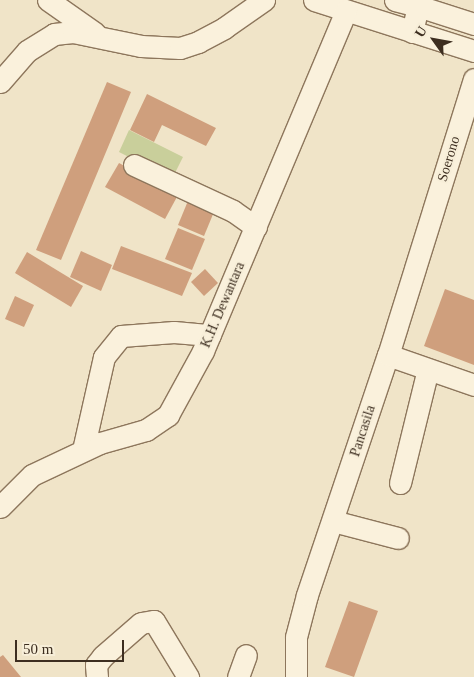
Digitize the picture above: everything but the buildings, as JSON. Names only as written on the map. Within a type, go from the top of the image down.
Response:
[{"type":"street","points":[[48,0],[97,35]]},
{"type":"street","points":[[0,82],[41,40],[73,32],[97,35],[141,46],[180,48],[198,42],[224,28],[264,0]]},
{"type":"street","points":[[314,0],[474,51]]},
{"type":"street","points":[[395,0],[474,24]]},
{"type":"street","points":[[412,32],[418,6]]},
{"type":"street","name":"K.H. Dewantara","points":[[0,508],[32,475],[83,450],[146,430],[168,415],[182,395],[210,335],[346,11]]},
{"type":"street","name":"Soerono","points":[[424,239],[474,79]]},
{"type":"street","points":[[134,165],[233,211],[256,227]]},
{"type":"street","name":"Pancasila","points":[[296,677],[300,621],[388,355],[424,239]]},
{"type":"street","points":[[83,450],[104,357],[121,336],[174,332],[210,335]]},
{"type":"street","points":[[388,355],[474,385]]},
{"type":"street","points":[[400,483],[428,369]]},
{"type":"street","points":[[333,521],[398,538]]},
{"type":"street","points":[[97,677],[96,665],[103,656],[141,623],[154,621],[188,677]]},
{"type":"street","points":[[238,677],[246,655]]},
{"type":"green space","points":[[129,130],[183,157],[172,179],[119,152]]}]
